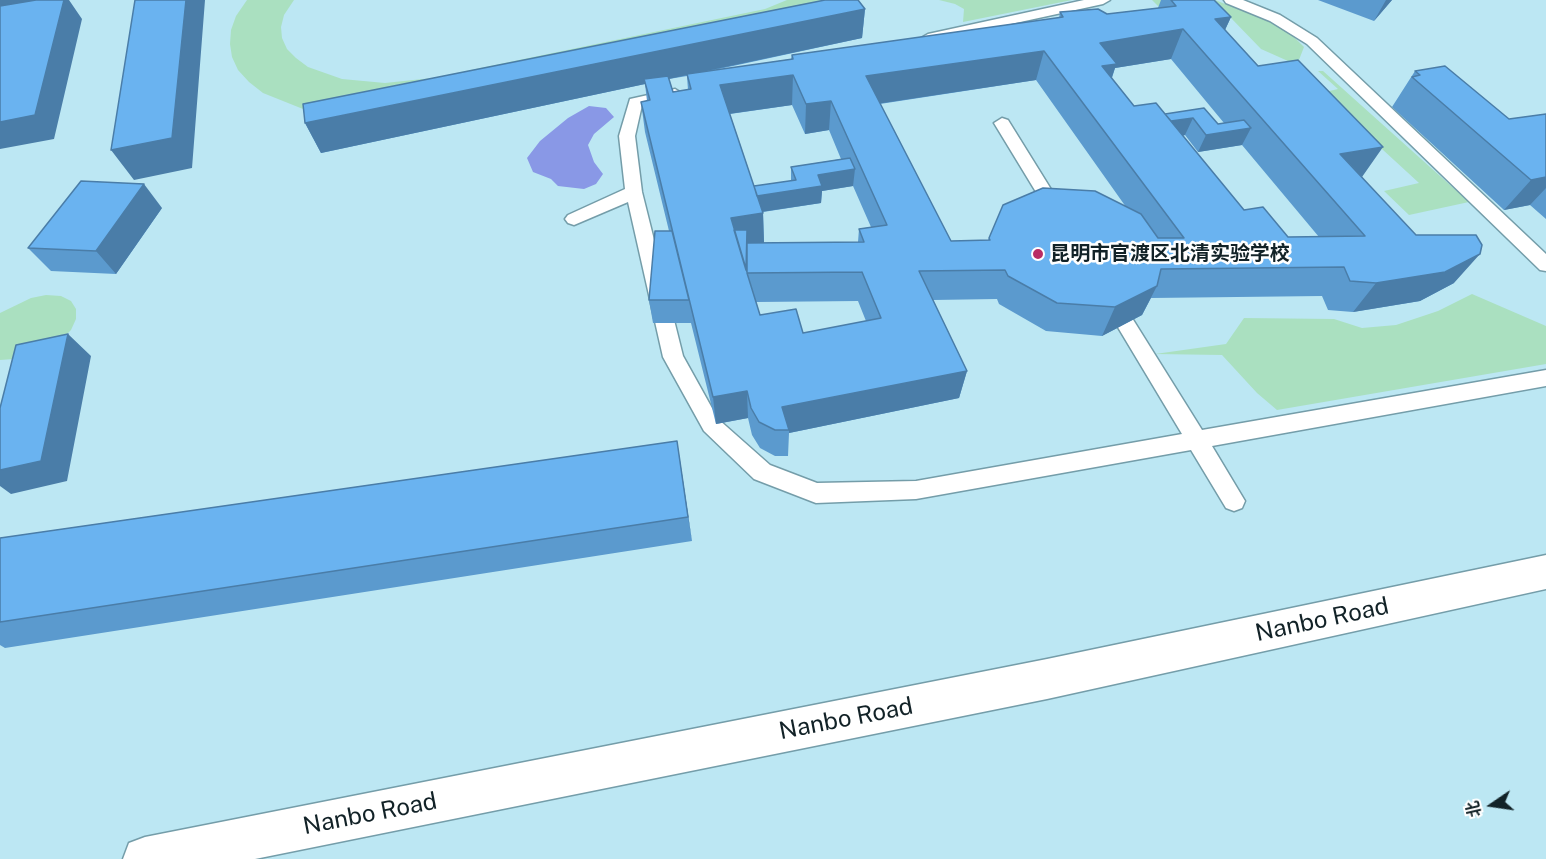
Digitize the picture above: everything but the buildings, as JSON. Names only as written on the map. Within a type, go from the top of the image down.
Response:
[{"type":"street","name":"Nanbo Road","points":[[145,859],[1035,682],[1546,572]]},
{"type":"lane","points":[[917,41],[1103,0]]},
{"type":"lane","points":[[1231,0],[1275,18],[1312,41],[1546,265]]},
{"type":"lane","points":[[695,90],[635,102],[627,136],[634,192],[673,357],[711,425],[762,472],[816,493],[916,489],[1546,378]]},
{"type":"lane","points":[[1002,123],[1065,225]]},
{"type":"lane","points":[[574,219],[634,192]]},
{"type":"lane","points":[[1102,286],[1234,501]]},
{"type":"green space","points":[[247,0],[294,0],[284,15],[281,27],[282,38],[287,49],[308,67],[342,79],[385,83],[432,78],[765,9],[787,0],[850,0],[328,114],[303,109],[263,93],[238,70],[232,57],[231,30],[236,16]]},
{"type":"green space","points":[[939,0],[1072,0],[963,22],[964,9]]},
{"type":"green space","points":[[1152,0],[1215,0],[1284,27],[1304,47],[1297,65],[1261,49],[1231,18],[1197,11],[1168,16]]},
{"type":"green space","points":[[1318,71],[1323,71],[1469,202],[1409,215],[1384,191],[1419,183],[1321,93],[1338,89]]},
{"type":"green space","points":[[1472,294],[1546,326],[1546,364],[1277,410],[1257,393],[1222,355],[1155,354],[1226,344],[1244,318],[1334,319],[1362,328],[1396,325],[1438,311]]},
{"type":"green space","points":[[46,295],[61,296],[71,301],[76,309],[76,319],[71,330],[60,341],[28,358],[0,360],[0,313],[31,298]]},
{"type":"water","points":[[589,106],[606,108],[614,117],[594,134],[588,145],[594,162],[603,174],[596,184],[584,189],[558,186],[551,179],[533,172],[527,158],[540,141],[568,118]]},
{"type":"place","name":"昆明市官渡区北清实验学校","points":[[1038,254]]}]
